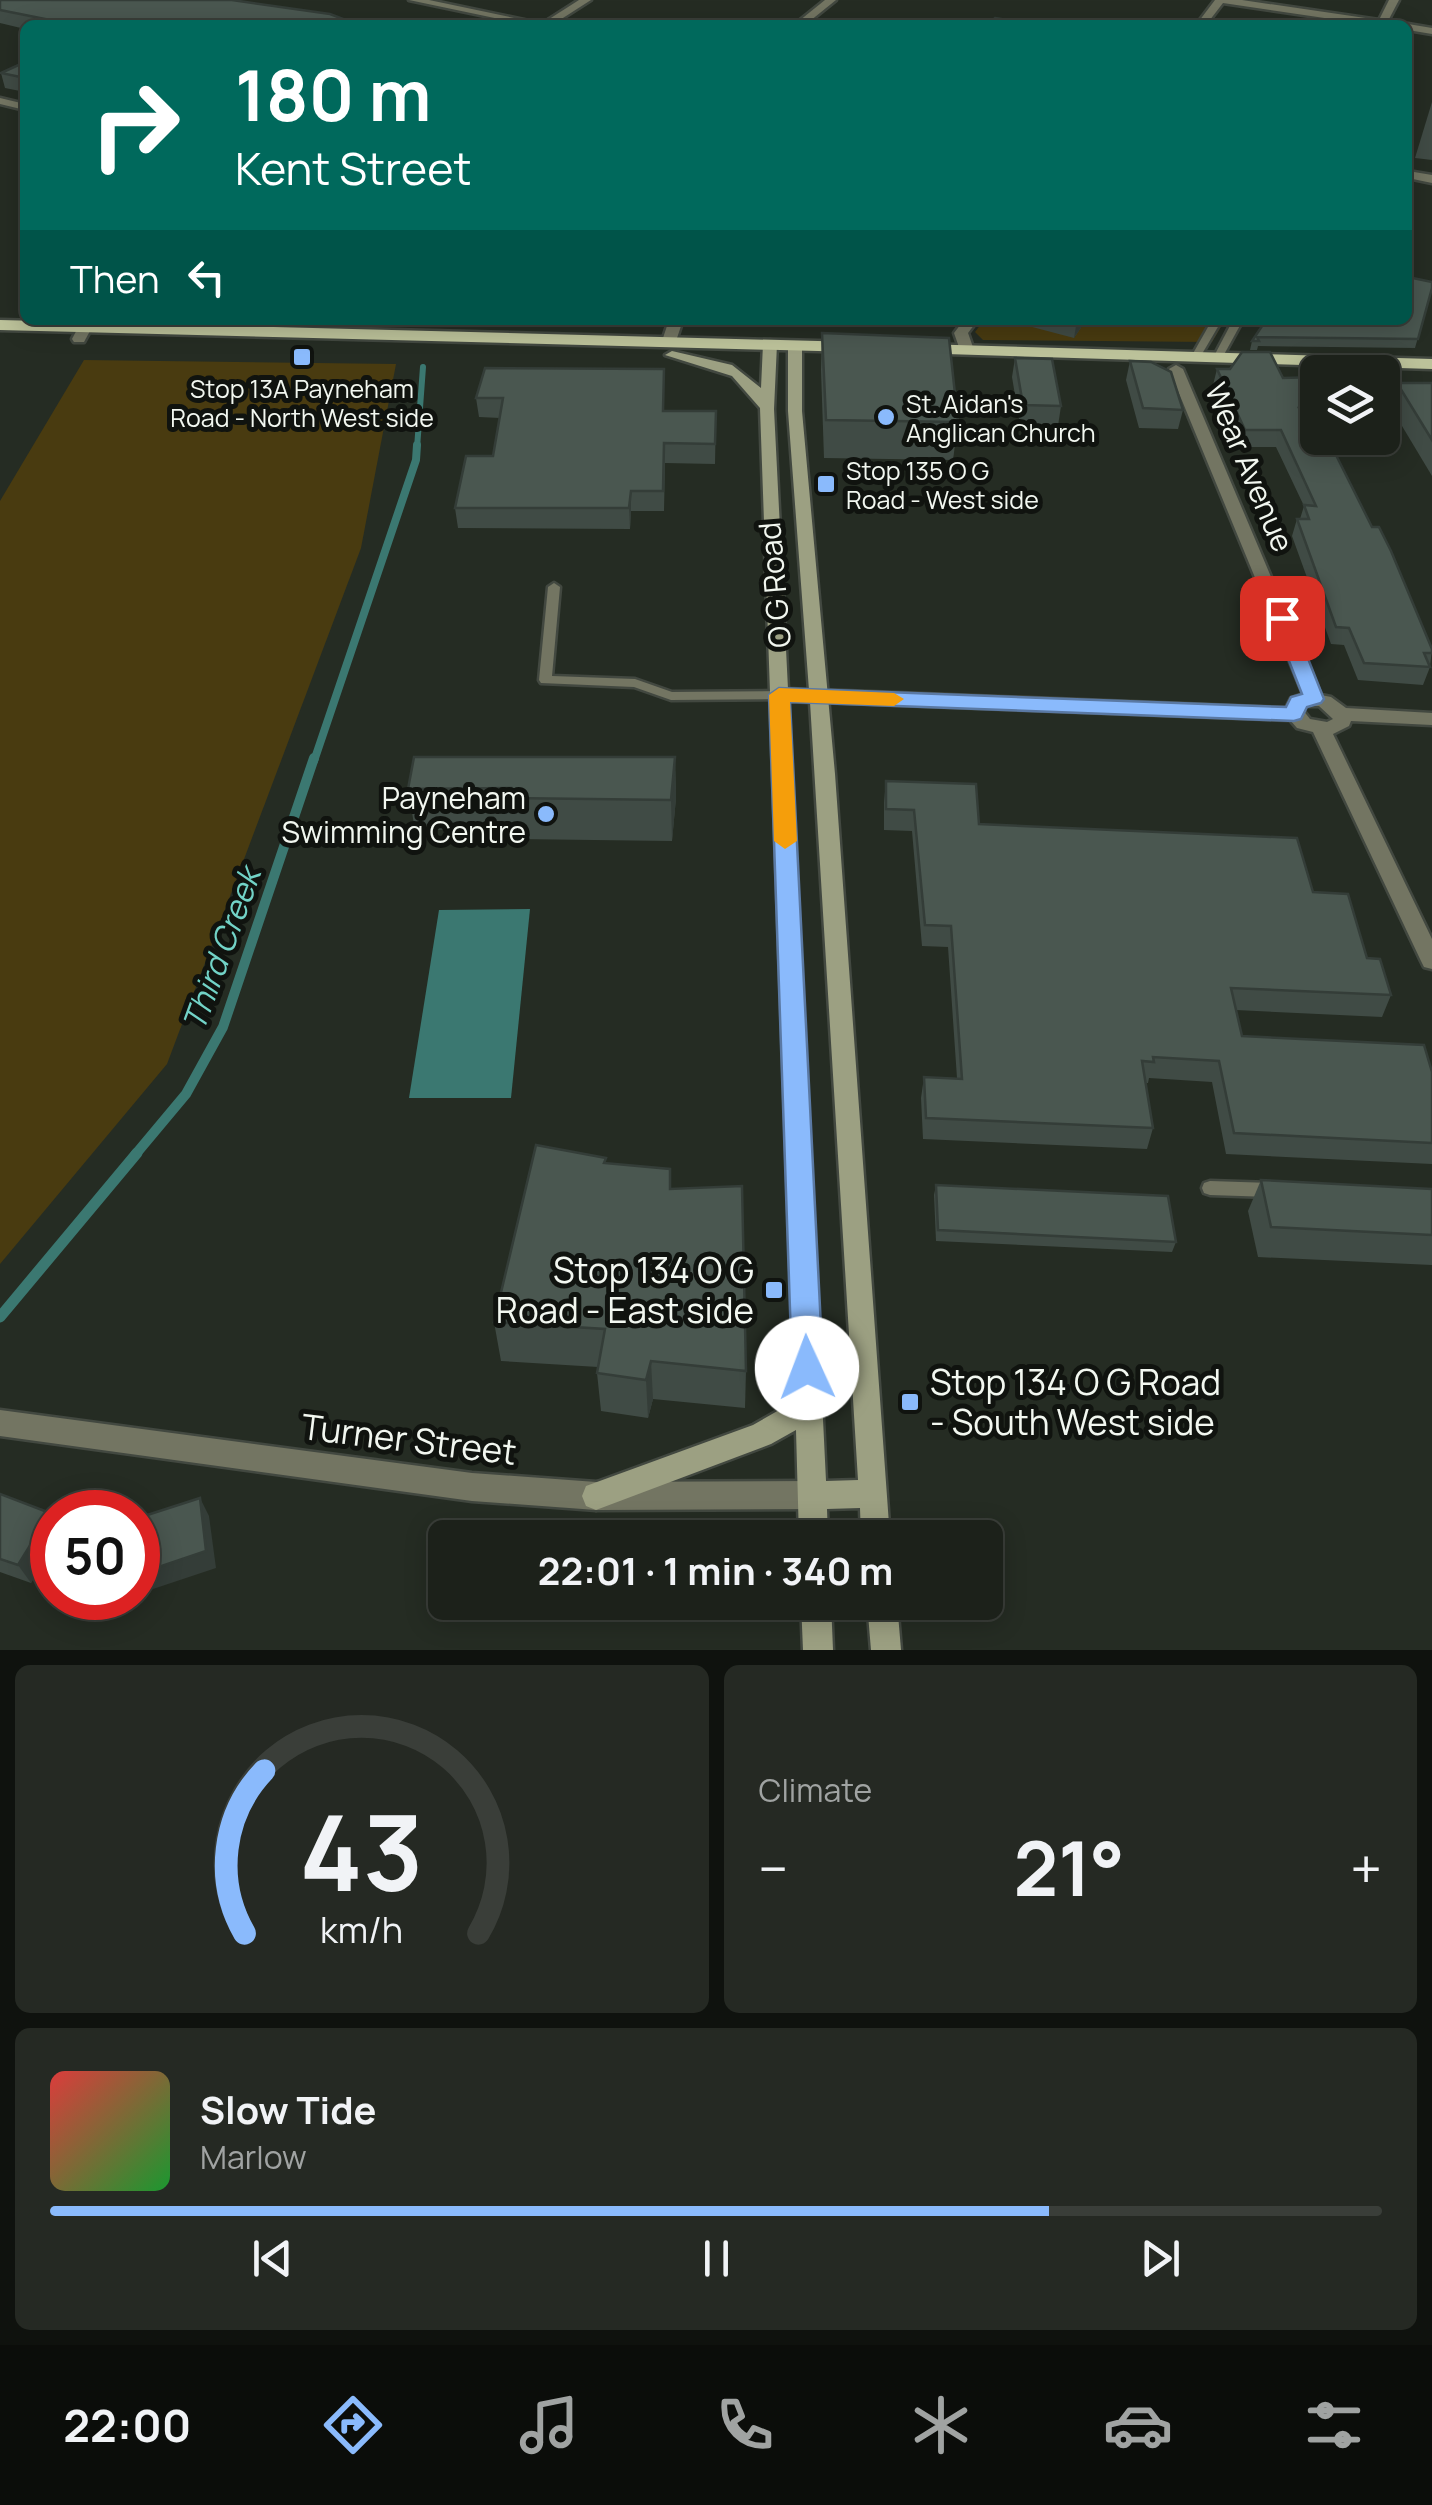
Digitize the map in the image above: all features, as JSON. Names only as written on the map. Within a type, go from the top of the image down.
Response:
[{"type":"main road","points":[[0,325],[868,354]]},
{"type":"main road","points":[[0,337],[85,328]]},
{"type":"main road","points":[[670,348],[738,372],[751,382],[767,409]]},
{"type":"main road","points":[[1300,373],[907,355],[967,350],[1432,364]]},
{"type":"main road","name":"O G Road","points":[[769,351],[767,409],[813,1520]]},
{"type":"main road","name":"O G Road","points":[[794,352],[795,411],[875,1520]]},
{"type":"main road","points":[[1400,375],[1432,376]]},
{"type":"main road","points":[[779,695],[818,696]]},
{"type":"main road","points":[[596,1496],[761,1436],[809,1408]]},
{"type":"main road","points":[[812,1495],[873,1494]]},
{"type":"main road","points":[[817,1620],[818,1650]]},
{"type":"main road","points":[[884,1620],[886,1650]]},
{"type":"street","points":[[414,0],[522,20]]},
{"type":"street","points":[[551,20],[586,0]]},
{"type":"street","points":[[806,20],[831,0]]},
{"type":"street","points":[[1205,20],[1221,0],[1358,20]]},
{"type":"street","points":[[670,348],[675,325]]},
{"type":"street","points":[[967,325],[960,333],[967,350]]},
{"type":"street","name":"Wear Avenue","points":[[1176,370],[1314,699]]},
{"type":"street","points":[[818,696],[1294,714],[1304,724],[1321,730],[1337,727],[1342,714]]},
{"type":"street","points":[[1294,714],[1298,702],[1314,699],[1333,705],[1342,714],[1432,720]]},
{"type":"street","points":[[1321,730],[1432,961]]},
{"type":"street","name":"Turner Street","points":[[0,1423],[472,1487],[596,1496],[812,1495]]},
{"type":"lane","points":[[1196,357],[1213,325]]},
{"type":"lane","points":[[1218,358],[1235,325]]},
{"type":"lane","points":[[554,587],[544,680],[634,683],[671,696],[779,695]]},
{"type":"lane","points":[[1210,1188],[1284,1190]]},
{"type":"shaded area","points":[[980,325],[1222,325],[1212,342],[983,340],[975,332]]},
{"type":"shaded area","points":[[84,360],[396,364],[361,548],[167,1064],[0,1264],[0,501]]},
{"type":"water","points":[[530,909],[511,1098],[409,1098],[439,910]]},
{"type":"building","points":[[0,0],[232,0],[330,14],[346,20],[50,20],[0,10]]},
{"type":"building","points":[[20,64],[20,77],[1,73]]},
{"type":"building","points":[[1412,278],[1432,282],[1418,339],[1257,337],[1259,341],[1252,341],[1263,325],[1412,325]]},
{"type":"building","points":[[822,333],[949,338],[958,422],[826,420]]},
{"type":"building","points":[[1242,352],[1270,352],[1283,378],[1300,378],[1300,455],[1336,455],[1372,527],[1379,527],[1391,551],[1432,649],[1432,653],[1424,653],[1430,667],[1364,663],[1349,628],[1336,627],[1297,519],[1309,519],[1304,505],[1316,506],[1281,430],[1245,430],[1217,369],[1230,369]]},
{"type":"building","points":[[1015,358],[1052,359],[1061,406],[1023,405]]},
{"type":"building","points":[[1130,361],[1151,362],[1171,372],[1183,410],[1143,408]]},
{"type":"building","points":[[485,368],[664,369],[663,411],[716,411],[715,444],[664,443],[663,491],[631,491],[629,508],[455,508],[466,456],[493,456],[503,398],[476,398]]},
{"type":"building","points":[[1400,383],[1432,383],[1432,440],[1400,388]]},
{"type":"building","points":[[414,757],[675,757],[671,800],[510,798],[511,788],[408,789]]},
{"type":"building","points":[[886,781],[976,784],[979,824],[1297,838],[1313,892],[1348,894],[1367,958],[1380,959],[1391,995],[1231,988],[1242,1036],[1424,1045],[1432,1072],[1432,1143],[1234,1133],[1219,1061],[1153,1057],[1154,1062],[1142,1061],[1153,1128],[926,1118],[924,1077],[962,1079],[951,926],[925,925],[914,810],[886,809]]},
{"type":"building","points":[[536,1145],[606,1158],[604,1163],[670,1169],[670,1189],[742,1186],[746,1371],[651,1361],[646,1380],[597,1373],[605,1329],[494,1322]]},
{"type":"building","points":[[1261,1180],[1432,1189],[1432,1235],[1271,1227]]},
{"type":"building","points":[[936,1185],[1168,1196],[1176,1242],[938,1230]]},
{"type":"building","points":[[0,1494],[30,1505],[30,1546],[18,1565],[0,1559]]},
{"type":"building","points":[[200,1498],[206,1551],[160,1567],[160,1511]]},
{"type":"waterway","name":"Third Creek","points":[[417,448],[423,367]]},
{"type":"waterway","name":"Third Creek","points":[[314,761],[416,460],[417,445]]},
{"type":"waterway","name":"Third Creek","points":[[135,1155],[186,1094],[223,1027],[314,758]]},
{"type":"waterway","name":"Third Creek","points":[[0,1317],[137,1153]]},
{"type":"slow traffic","points":[[785,841],[779,695],[894,699]]},
{"type":"place","name":"Stop 13A Payneham Road - North West side","points":[[302,357]]},
{"type":"place","name":"St. Aidan's Anglican Church","points":[[886,417]]},
{"type":"place","name":"Stop 135 O G Road - West side","points":[[826,484]]},
{"type":"place","name":"Payneham Swimming Centre","points":[[546,814]]},
{"type":"place","name":"Stop 134 O G Road - East side","points":[[774,1290]]},
{"type":"place","name":"Stop 134 O G Road - South West side","points":[[910,1402]]},
{"type":"route","points":[[807,1368],[779,695],[1294,714],[1298,702],[1314,699],[1282,618]]}]
